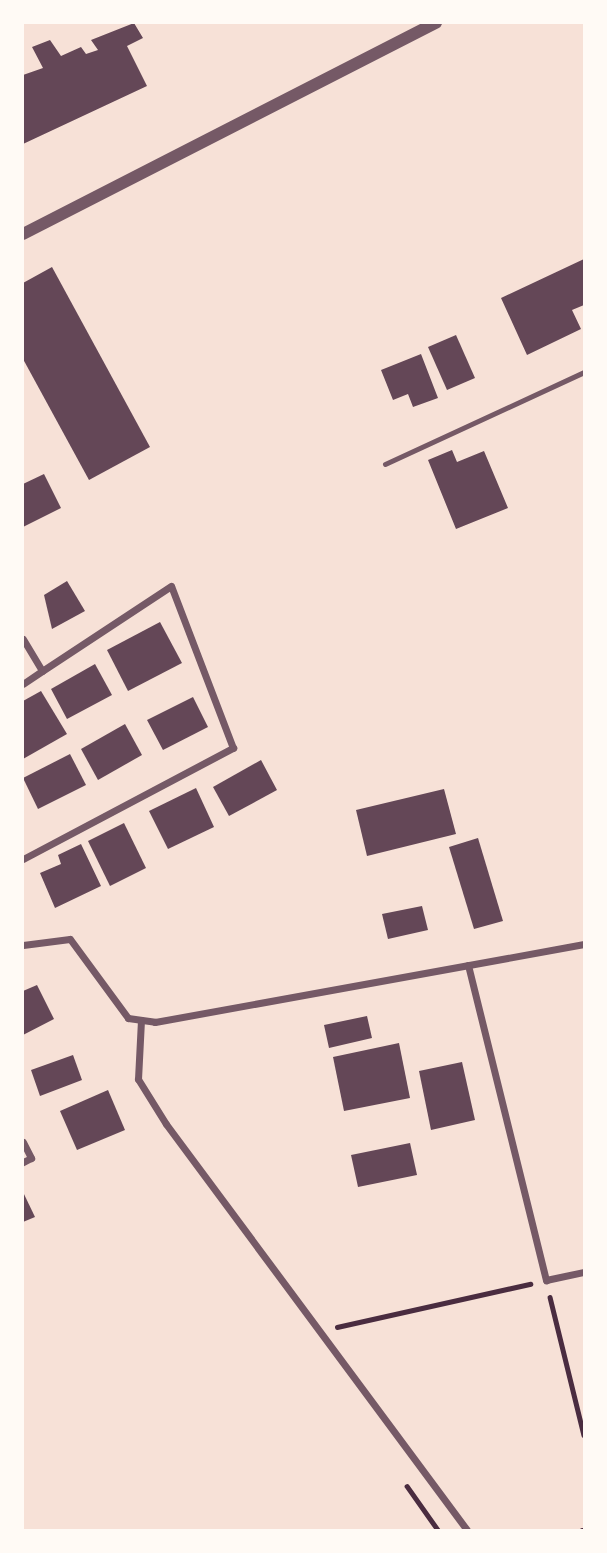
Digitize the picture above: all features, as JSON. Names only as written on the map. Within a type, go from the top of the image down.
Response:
[{"type":"street","points":[[23,234],[436,23]]},
{"type":"street","points":[[23,684],[172,586],[233,748],[23,859]]},
{"type":"street","points":[[23,639],[42,671]]},
{"type":"street","points":[[23,945],[70,939],[128,1018],[141,1020],[584,944]]},
{"type":"street","points":[[468,965],[546,1280],[584,1272]]},
{"type":"street","points":[[141,1020],[138,1079],[319,1331],[467,1530]]},
{"type":"street","points":[[23,1142],[31,1158],[23,1162]]},
{"type":"lane","points":[[385,464],[584,372]]},
{"type":"path","points":[[319,1331],[546,1280],[584,1435]]},
{"type":"building","points":[[134,23],[143,38],[127,46],[147,86],[23,144],[23,75],[43,68],[32,47],[50,40],[61,56],[81,47],[86,54],[98,50],[91,40]]},
{"type":"building","points":[[584,259],[584,305],[572,310],[581,329],[527,355],[501,298]]},
{"type":"building","points":[[52,267],[150,447],[89,480],[23,359],[23,283]]},
{"type":"building","points":[[456,335],[475,378],[447,390],[428,347]]},
{"type":"building","points":[[421,354],[438,398],[413,407],[408,394],[393,400],[381,370]]},
{"type":"building","points":[[452,450],[457,462],[484,451],[508,508],[456,529],[428,460]]},
{"type":"building","points":[[44,474],[61,508],[23,527],[23,484]]},
{"type":"building","points":[[67,581],[85,611],[52,629],[44,595]]},
{"type":"building","points":[[160,622],[182,663],[128,691],[107,650]]},
{"type":"building","points":[[95,664],[112,695],[67,719],[51,689]]},
{"type":"building","points":[[41,691],[67,734],[23,759],[23,701]]},
{"type":"building","points":[[193,697],[208,727],[163,750],[147,720]]},
{"type":"building","points":[[125,724],[142,755],[98,780],[81,749]]},
{"type":"building","points":[[70,754],[86,785],[38,809],[23,778]]},
{"type":"building","points":[[261,760],[277,790],[229,816],[213,787]]},
{"type":"building","points":[[196,788],[214,827],[168,849],[149,811]]},
{"type":"building","points":[[444,789],[456,834],[367,856],[356,810]]},
{"type":"building","points":[[124,823],[146,868],[110,886],[88,841]]},
{"type":"building","points":[[478,838],[503,921],[474,929],[449,847]]},
{"type":"building","points":[[81,844],[101,886],[55,908],[40,873],[61,864],[58,855]]},
{"type":"building","points":[[422,906],[428,930],[388,939],[382,914]]},
{"type":"building","points":[[37,985],[54,1019],[23,1035],[23,991]]},
{"type":"building","points":[[367,1016],[372,1038],[329,1048],[324,1025]]},
{"type":"building","points":[[399,1043],[410,1098],[344,1111],[333,1057]]},
{"type":"building","points":[[73,1055],[82,1080],[40,1096],[31,1070]]},
{"type":"building","points":[[462,1062],[475,1120],[431,1130],[419,1071]]},
{"type":"building","points":[[108,1090],[125,1130],[77,1150],[60,1111]]},
{"type":"building","points":[[410,1143],[417,1175],[358,1187],[351,1155]]},
{"type":"building","points":[[23,1192],[35,1217],[23,1222]]}]
